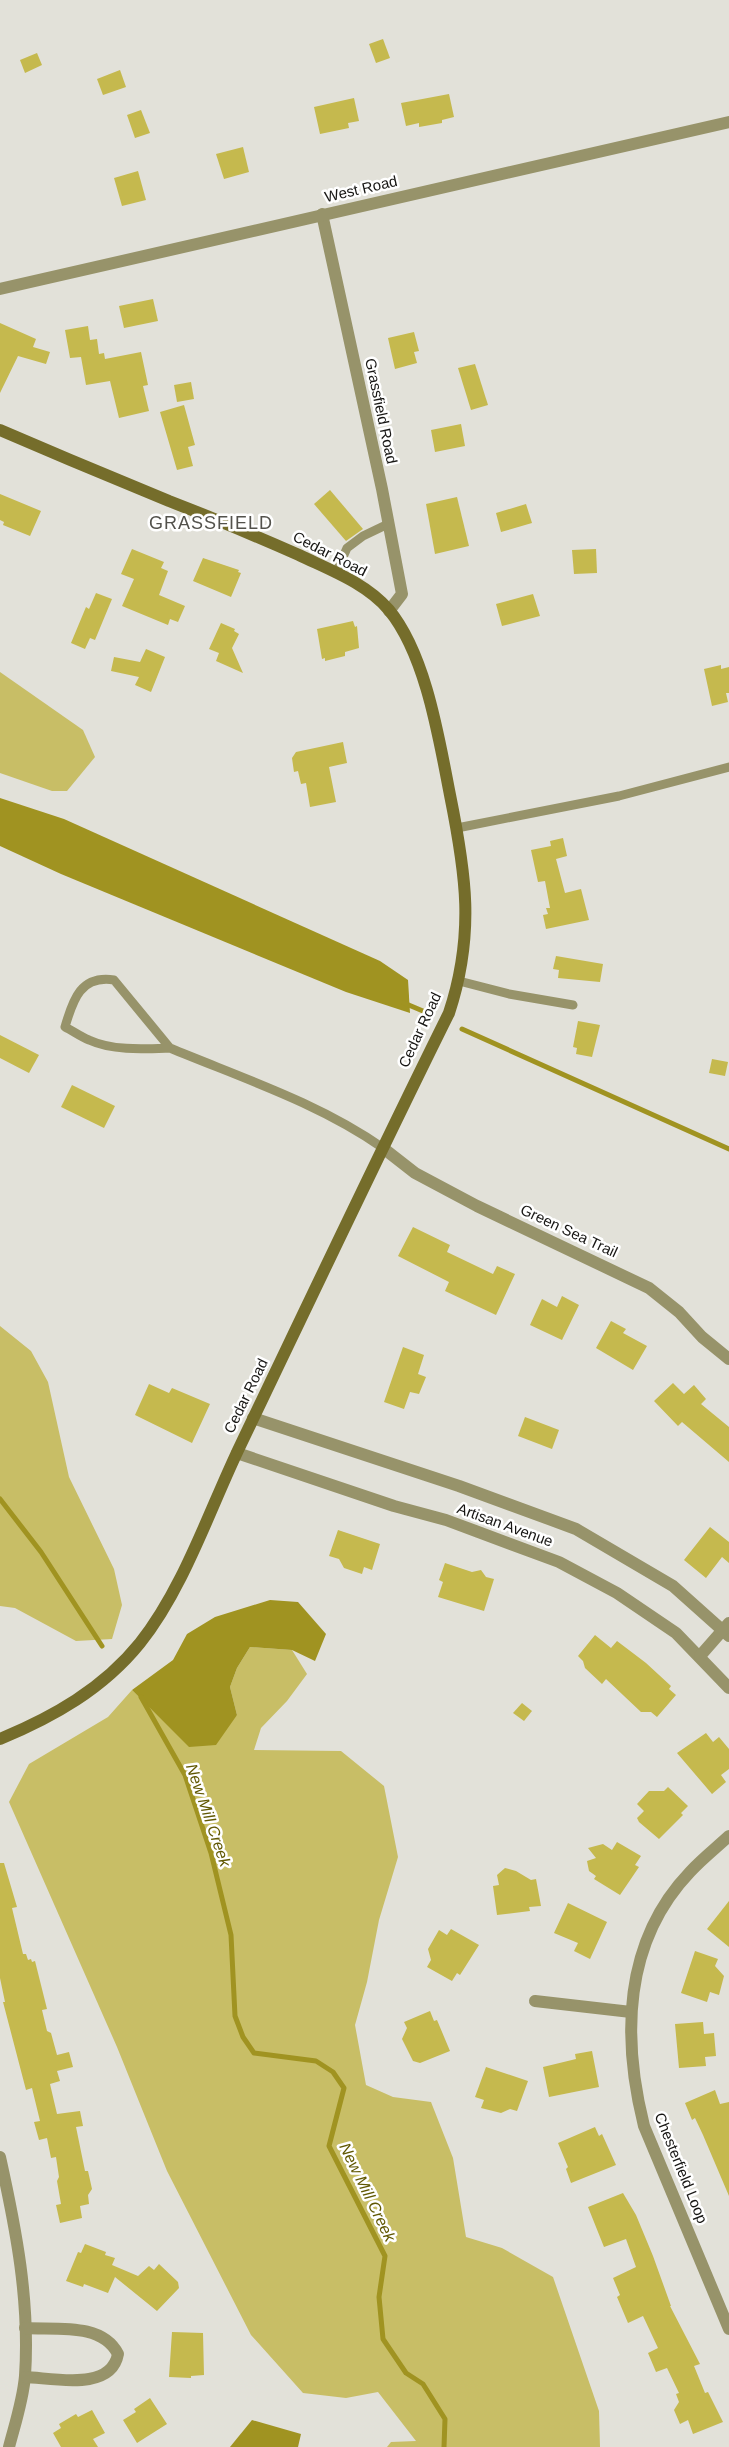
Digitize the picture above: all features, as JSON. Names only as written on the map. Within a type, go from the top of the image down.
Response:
[{"type":"street","name":"West Road","points":[[0,289],[729,122]]},
{"type":"street","name":"Grassfield Road","points":[[322,214],[402,594],[389,610]]},
{"type":"street","name":"Cedar Road","points":[[0,430],[250,533],[359,585],[389,610],[406,636],[420,670],[439,739],[457,828],[464,874],[467,913],[465,952],[459,981],[449,1013],[253,1418],[179,1578],[156,1621],[140,1643],[104,1680],[80,1698],[47,1718],[0,1739]]},
{"type":"street","name":"Green Sea Trail","points":[[383,1148],[424,1178],[476,1206],[649,1288],[679,1312],[702,1337],[729,1359]]},
{"type":"street","name":"Artisan Avenue","points":[[253,1418],[459,1486],[576,1529],[673,1586],[727,1630]]},
{"type":"street","name":"Artisan Avenue","points":[[237,1453],[394,1506],[446,1520],[559,1562],[617,1593],[676,1633],[729,1688]]},
{"type":"street","points":[[700,1656],[727,1630]]},
{"type":"street","name":"Chesterfield Loop","points":[[729,1836],[689,1872],[657,1920],[637,1969],[631,2012],[633,2069],[636,2093],[644,2126],[729,2329]]},
{"type":"street","points":[[535,2001],[631,2012]]},
{"type":"street","points":[[0,2160],[14,2217],[20,2257],[25,2328],[25,2377],[10,2447]]},
{"type":"street","points":[[25,2328],[87,2331],[106,2337],[118,2354],[116,2364],[111,2371],[100,2376],[84,2379],[25,2377]]},
{"type":"lane","points":[[336,573],[347,548],[362,536],[388,524]]},
{"type":"lane","points":[[457,828],[619,796],[729,767]]},
{"type":"lane","points":[[170,1048],[114,980],[101,978],[85,984],[72,1004],[65,1027],[90,1041],[113,1046],[144,1049],[170,1048],[329,1115],[355,1128],[383,1148]]},
{"type":"lane","points":[[459,981],[509,994],[573,1005]]},
{"type":"shaded area","points":[[0,672],[83,730],[95,757],[67,791],[52,791],[0,773]]},
{"type":"shaded area","points":[[0,798],[64,819],[380,961],[408,980],[410,1013],[346,992],[61,874],[0,846]]},
{"type":"shaded area","points":[[0,1326],[31,1351],[48,1382],[69,1477],[114,1569],[122,1605],[112,1639],[76,1641],[15,1608],[0,1606]]},
{"type":"shaded area","points":[[270,1600],[298,1602],[326,1634],[315,1661],[292,1650],[250,1647],[237,1668],[230,1687],[237,1715],[216,1745],[189,1747],[132,1690],[173,1660],[187,1634],[215,1617]]},
{"type":"shaded area","points":[[250,1647],[292,1650],[307,1674],[287,1701],[261,1728],[254,1750],[341,1751],[384,1786],[398,1857],[379,1920],[367,1982],[355,2025],[366,2085],[393,2097],[431,2102],[453,2158],[466,2237],[502,2248],[553,2277],[599,2411],[600,2447],[387,2447],[391,2442],[416,2441],[378,2392],[346,2398],[303,2393],[251,2335],[167,2171],[117,2047],[9,1802],[29,1764],[108,1717],[132,1690],[189,1746],[237,1715],[230,1687],[237,1668]]},
{"type":"shaded area","points":[[252,2420],[301,2434],[298,2447],[230,2447]]},
{"type":"building","points":[[383,39],[390,58],[376,63],[369,44]]},
{"type":"building","points":[[37,53],[42,65],[25,73],[20,60]]},
{"type":"building","points":[[120,70],[126,87],[103,95],[97,79]]},
{"type":"building","points":[[449,94],[454,117],[442,120],[442,123],[419,127],[419,123],[406,126],[401,103]]},
{"type":"building","points":[[354,98],[359,121],[348,123],[349,128],[320,134],[314,107]]},
{"type":"building","points":[[141,110],[150,133],[135,138],[127,115]]},
{"type":"building","points":[[243,147],[249,172],[224,179],[216,154]]},
{"type":"building","points":[[138,171],[146,200],[122,206],[114,178]]},
{"type":"building","points":[[153,299],[158,321],[124,328],[119,306]]},
{"type":"building","points":[[0,323],[36,339],[33,347],[50,352],[46,364],[18,356],[0,393]]},
{"type":"building","points":[[88,326],[90,340],[97,339],[99,354],[104,353],[105,359],[141,352],[148,385],[143,386],[149,411],[119,418],[110,381],[86,385],[81,357],[70,358],[65,330]]},
{"type":"building","points":[[414,332],[419,351],[414,352],[417,363],[395,369],[388,338]]},
{"type":"building","points":[[475,364],[488,405],[471,410],[458,368]]},
{"type":"building","points":[[191,382],[194,399],[177,402],[174,385]]},
{"type":"building","points":[[184,405],[195,445],[188,447],[193,466],[177,470],[160,412]]},
{"type":"building","points":[[461,424],[465,446],[435,452],[431,430]]},
{"type":"building","points":[[330,490],[363,529],[346,541],[314,504]]},
{"type":"building","points":[[0,494],[41,511],[30,536],[3,525],[4,522],[0,520]]},
{"type":"building","points":[[457,497],[469,546],[435,554],[426,504]]},
{"type":"building","points":[[526,504],[532,523],[501,532],[496,513]]},
{"type":"building","points":[[132,549],[164,562],[161,568],[168,571],[159,595],[185,606],[178,622],[170,619],[168,625],[122,606],[134,579],[121,574]]},
{"type":"building","points":[[596,549],[597,573],[574,574],[572,550]]},
{"type":"building","points":[[203,558],[239,570],[238,572],[241,573],[231,597],[193,581]]},
{"type":"building","points":[[96,593],[112,599],[95,640],[90,638],[85,649],[71,643],[86,607],[89,609]]},
{"type":"building","points":[[533,594],[540,616],[502,626],[496,604]]},
{"type":"building","points":[[353,621],[355,627],[357,626],[359,648],[345,652],[345,656],[325,661],[325,658],[322,659],[317,629]]},
{"type":"building","points":[[221,623],[235,629],[234,631],[239,634],[232,648],[243,673],[216,661],[219,653],[209,649]]},
{"type":"building","points":[[146,649],[165,657],[151,692],[135,685],[139,677],[111,671],[114,657],[140,662]]},
{"type":"building","points":[[721,665],[721,669],[729,667],[729,693],[726,693],[728,702],[712,706],[704,669]]},
{"type":"building","points":[[343,742],[347,763],[329,767],[336,802],[310,807],[306,783],[301,784],[298,771],[294,772],[292,758],[296,752]]},
{"type":"building","points":[[563,838],[567,856],[556,859],[565,893],[581,889],[589,920],[546,929],[543,915],[548,914],[546,908],[550,908],[545,881],[538,882],[531,850],[551,846],[550,841]]},
{"type":"building","points":[[556,956],[603,964],[600,982],[558,978],[559,970],[553,969]]},
{"type":"building","points":[[578,1021],[600,1025],[592,1057],[576,1054],[577,1048],[573,1047]]},
{"type":"building","points":[[0,1035],[39,1055],[29,1073],[0,1058]]},
{"type":"building","points":[[712,1059],[728,1062],[725,1076],[709,1073]]},
{"type":"building","points":[[72,1085],[115,1106],[104,1128],[61,1107]]},
{"type":"building","points":[[413,1227],[450,1245],[447,1252],[493,1274],[497,1266],[515,1274],[496,1315],[445,1291],[449,1282],[398,1256]]},
{"type":"building","points":[[562,1296],[579,1305],[562,1340],[530,1325],[542,1299],[557,1307]]},
{"type":"building","points":[[611,1321],[626,1329],[623,1333],[647,1346],[633,1370],[596,1348]]},
{"type":"building","points":[[403,1347],[424,1355],[418,1374],[426,1377],[419,1394],[410,1392],[404,1409],[384,1402]]},
{"type":"building","points":[[673,1383],[684,1394],[694,1385],[706,1399],[701,1404],[729,1427],[729,1462],[682,1422],[678,1426],[654,1401]]},
{"type":"building","points":[[149,1384],[169,1393],[172,1388],[210,1404],[192,1443],[135,1415]]},
{"type":"building","points":[[525,1417],[559,1430],[552,1449],[518,1436]]},
{"type":"building","points":[[710,1527],[729,1542],[729,1563],[722,1557],[706,1578],[684,1560]]},
{"type":"building","points":[[338,1530],[380,1544],[372,1570],[364,1567],[362,1574],[344,1568],[339,1559],[329,1556]]},
{"type":"building","points":[[445,1563],[472,1572],[481,1570],[486,1577],[494,1579],[484,1611],[438,1597],[443,1582],[439,1580]]},
{"type":"building","points":[[595,1635],[611,1648],[617,1641],[646,1663],[671,1686],[669,1689],[676,1695],[657,1717],[651,1712],[641,1712],[606,1679],[602,1684],[585,1668],[583,1661],[578,1656]]},
{"type":"building","points":[[522,1703],[532,1711],[524,1721],[513,1713]]},
{"type":"building","points":[[706,1733],[713,1742],[719,1737],[729,1749],[729,1769],[721,1775],[726,1782],[712,1794],[677,1753]]},
{"type":"building","points":[[668,1787],[688,1806],[681,1813],[683,1815],[659,1839],[639,1822],[637,1818],[644,1811],[637,1804],[649,1791],[664,1791]]},
{"type":"building","points":[[617,1842],[641,1856],[635,1865],[639,1867],[620,1895],[594,1879],[596,1876],[589,1871],[587,1861],[596,1858],[588,1848],[603,1844],[612,1850]]},
{"type":"building","points":[[0,1863],[4,1863],[17,1907],[12,1908],[23,1954],[26,1954],[28,1960],[35,1961],[47,2009],[42,2010],[47,2031],[51,2033],[57,2055],[69,2052],[73,2067],[57,2071],[60,2081],[50,2084],[57,2114],[80,2111],[83,2126],[76,2127],[85,2171],[88,2171],[92,2189],[88,2195],[89,2204],[80,2206],[82,2218],[60,2223],[56,2205],[61,2204],[57,2181],[59,2177],[56,2157],[51,2158],[47,2138],[39,2140],[34,2122],[40,2121],[32,2088],[26,2090],[3,2002],[5,2002],[0,1978]]},
{"type":"building","points":[[505,1868],[516,1871],[531,1880],[536,1879],[541,1906],[529,1907],[530,1911],[497,1915],[493,1886],[499,1885],[497,1875]]},
{"type":"building","points":[[729,1901],[729,1947],[707,1929]]},
{"type":"building","points":[[568,1903],[607,1922],[590,1959],[574,1951],[578,1943],[554,1933]]},
{"type":"building","points":[[451,1929],[479,1945],[460,1975],[457,1973],[452,1981],[427,1967],[431,1960],[428,1949],[439,1930],[447,1935]]},
{"type":"building","points":[[695,1951],[718,1959],[715,1966],[724,1976],[719,1995],[710,1992],[707,2002],[681,1993]]},
{"type":"building","points":[[430,2011],[434,2021],[437,2020],[450,2051],[420,2063],[413,2061],[402,2039],[407,2028],[404,2022]]},
{"type":"building","points":[[703,2022],[704,2034],[714,2033],[716,2056],[705,2057],[706,2066],[679,2068],[675,2024]]},
{"type":"building","points":[[592,2051],[599,2087],[549,2097],[543,2067],[576,2059],[575,2054]]},
{"type":"building","points":[[486,2067],[528,2081],[517,2111],[510,2109],[501,2113],[481,2108],[484,2100],[475,2097]]},
{"type":"building","points":[[715,2090],[720,2104],[729,2102],[729,2196],[695,2118],[692,2120],[685,2103]]},
{"type":"building","points":[[595,2127],[599,2136],[602,2134],[616,2165],[571,2183],[566,2169],[568,2167],[558,2143]]},
{"type":"building","points":[[623,2193],[636,2215],[653,2256],[670,2306],[700,2364],[694,2366],[705,2393],[708,2392],[723,2422],[693,2434],[688,2420],[680,2424],[674,2410],[679,2402],[676,2394],[679,2393],[667,2368],[656,2372],[648,2353],[658,2348],[643,2316],[628,2323],[617,2297],[620,2295],[613,2278],[636,2267],[626,2239],[604,2247],[588,2207]]},
{"type":"building","points":[[85,2244],[106,2252],[105,2255],[115,2258],[112,2265],[138,2276],[149,2266],[154,2270],[159,2264],[178,2282],[179,2288],[157,2311],[115,2277],[108,2293],[84,2284],[83,2287],[66,2281],[78,2252],[81,2253]]},
{"type":"building","points":[[172,2332],[203,2333],[204,2375],[191,2376],[191,2378],[169,2377]]},
{"type":"building","points":[[150,2398],[167,2424],[137,2443],[123,2420],[136,2412],[134,2409]]},
{"type":"building","points":[[92,2410],[105,2433],[93,2439],[98,2447],[61,2447],[53,2433],[61,2428],[59,2424],[76,2414],[78,2417]]},
{"type":"waterway","points":[[404,1003],[430,1014]]},
{"type":"waterway","points":[[462,1029],[729,1149]]},
{"type":"waterway","name":"New Mill Creek","points":[[0,1499],[41,1552],[102,1646]]},
{"type":"waterway","name":"New Mill Creek","points":[[141,1697],[185,1775],[211,1853],[231,1935],[235,2016],[243,2037],[254,2053],[316,2061],[333,2072],[344,2088],[329,2146],[385,2256],[379,2297],[383,2339],[406,2373],[423,2384],[445,2419],[444,2447]]},
{"type":"district","name":"GRASSFIELD","points":[[211,523]]}]
